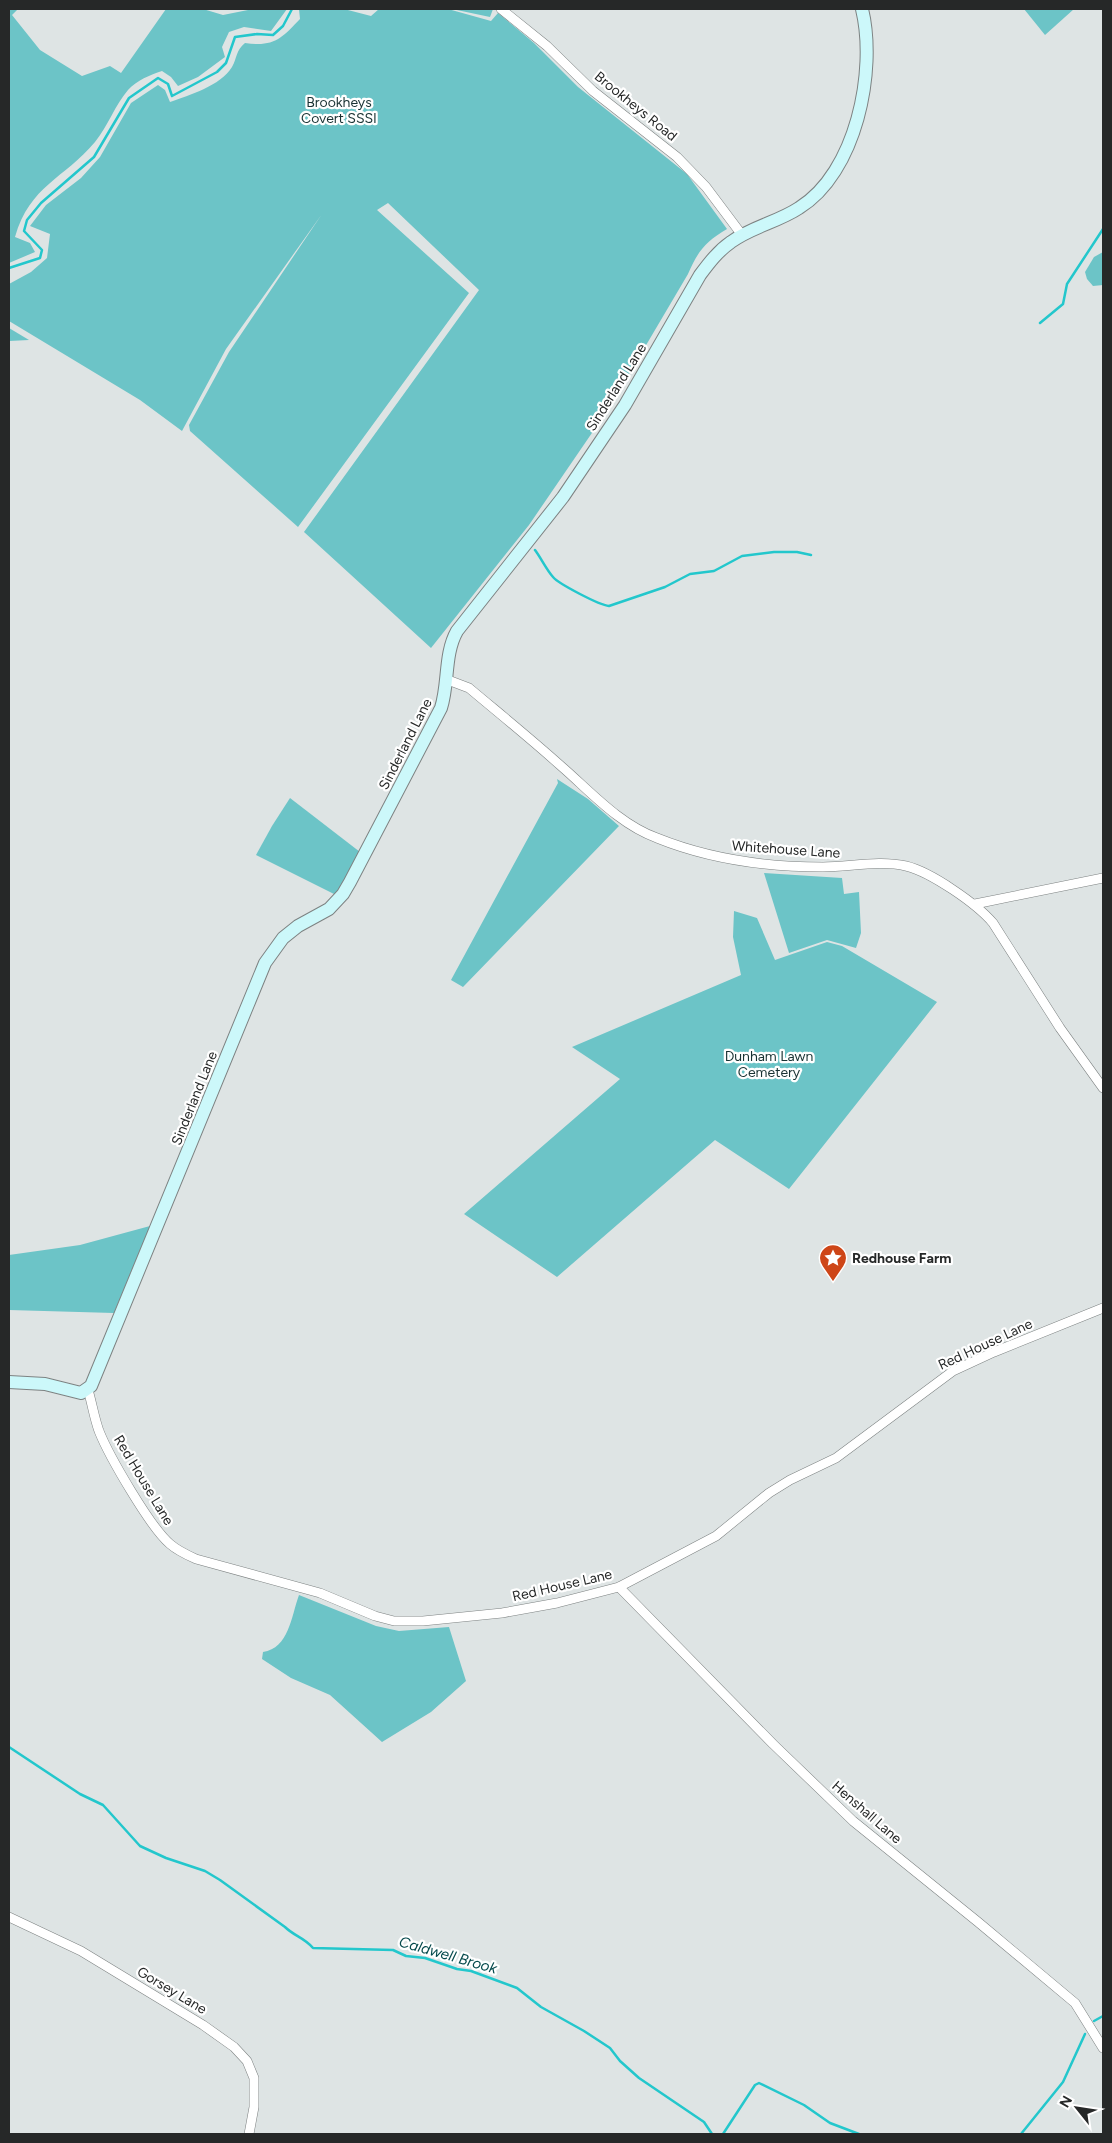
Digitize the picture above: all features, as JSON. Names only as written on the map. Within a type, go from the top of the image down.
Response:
[{"type":"street","name":"Brookheys Road","points":[[501,9],[547,46],[594,91],[677,157],[706,187],[742,235]]},
{"type":"street","name":"Sinderland Lane","points":[[88,1390],[118,1322],[265,963],[287,934],[329,909],[343,894],[441,708],[448,680],[451,645],[462,623],[568,490],[625,405],[700,276],[715,256],[742,235],[798,209],[823,188],[838,166],[853,128],[867,72],[868,35],[862,9]]},
{"type":"street","name":"Whitehouse Lane","points":[[448,680],[469,688],[622,819],[655,838],[731,860],[821,867],[883,864],[908,867],[975,904],[993,923],[1060,1028],[1103,1088]]},
{"type":"street","points":[[975,904],[1103,878]]},
{"type":"street","name":"Red House Lane","points":[[88,1390],[96,1422],[106,1445],[152,1523],[171,1545],[196,1559],[320,1593],[375,1616],[394,1621],[460,1618],[557,1603],[619,1587],[716,1536],[769,1493],[790,1480],[836,1458],[953,1371],[994,1352],[1103,1308]]},
{"type":"street","points":[[9,1382],[45,1384],[82,1392],[88,1390]]},
{"type":"street","name":"Henshall Lane","points":[[619,1587],[773,1744],[853,1821],[1075,2003],[1103,2048]]},
{"type":"street","name":"Gorsey Lane","points":[[9,1917],[81,1951],[203,2025],[234,2047],[247,2061],[254,2078],[254,2107],[249,2134]]},
{"type":"green space","points":[[9,9],[18,9],[12,15],[40,50],[82,76],[110,66],[121,73],[166,9],[203,9],[223,15],[253,9],[287,9],[271,31],[244,27],[229,32],[222,47],[225,57],[198,77],[178,86],[171,77],[162,71],[135,83],[119,102],[95,142],[29,205],[15,237],[30,243],[35,252],[9,263]]},
{"type":"green space","name":"Brookheys Covert SSSI","points":[[299,9],[344,9],[371,16],[379,9],[448,9],[491,21],[498,13],[534,43],[578,87],[687,174],[727,229],[713,238],[699,253],[609,408],[529,525],[431,648],[304,532],[479,290],[388,203],[377,210],[469,293],[298,527],[190,431],[189,425],[229,352],[322,214],[226,349],[182,431],[140,400],[9,321],[9,284],[31,272],[47,258],[50,234],[30,226],[46,205],[81,178],[100,157],[131,103],[158,85],[165,90],[170,102],[212,85],[227,74],[238,51],[245,43],[263,44],[276,40],[300,19]]},
{"type":"green space","points":[[452,9],[493,9],[490,17]]},
{"type":"green space","points":[[1024,9],[1074,9],[1045,35]]},
{"type":"green space","points":[[1103,252],[1103,285],[1093,286],[1087,279],[1085,272],[1094,257]]},
{"type":"green space","points":[[9,328],[29,340],[9,341]]},
{"type":"green space","points":[[557,779],[588,799],[619,826],[463,987],[451,980],[558,783]]},
{"type":"green space","points":[[290,798],[360,852],[336,895],[256,855]]},
{"type":"green space","points":[[764,873],[842,878],[844,894],[859,892],[861,933],[856,948],[827,940],[789,953]]},
{"type":"green space","name":"Dunham Lawn Cemetery","points":[[734,911],[757,918],[775,960],[827,942],[842,946],[937,1002],[789,1189],[715,1140],[557,1277],[464,1214],[620,1079],[572,1047],[741,975],[733,937]]},
{"type":"green space","points":[[150,1226],[114,1313],[9,1310],[9,1255],[80,1245]]},
{"type":"green space","points":[[299,1595],[376,1626],[399,1631],[449,1627],[466,1681],[431,1712],[382,1742],[330,1695],[291,1678],[262,1659],[263,1652],[272,1649],[284,1638]]},
{"type":"waterway","points":[[9,268],[40,258],[42,250],[24,231],[27,220],[41,203],[94,157],[129,98],[158,78],[168,84],[172,96],[217,72],[226,63],[235,37],[257,34],[273,35],[283,26],[292,9]]},
{"type":"waterway","points":[[1040,323],[1063,304],[1067,284],[1103,229]]},
{"type":"waterway","points":[[535,550],[553,577],[588,598],[609,606],[665,587],[690,574],[714,571],[742,556],[774,552],[797,552],[811,555]]},
{"type":"waterway","name":"Caldwell Brook","points":[[9,1747],[80,1794],[103,1805],[140,1846],[166,1858],[205,1871],[313,1948],[393,1950],[406,1956],[425,1958],[457,1969],[471,1971],[517,1988],[541,2007],[610,2048],[620,2061],[639,2078],[704,2122],[712,2134]]},
{"type":"waterway","name":"Caldwell Brook","points":[[1094,2021],[1103,2016]]},
{"type":"waterway","name":"Caldwell Brook","points":[[1021,2134],[1063,2082],[1085,2034]]},
{"type":"waterway","name":"Caldwell Brook","points":[[723,2134],[755,2085],[759,2083],[804,2105],[830,2123],[859,2134]]},
{"type":"place","name":"Redhouse Farm","points":[[833,1282]]}]
